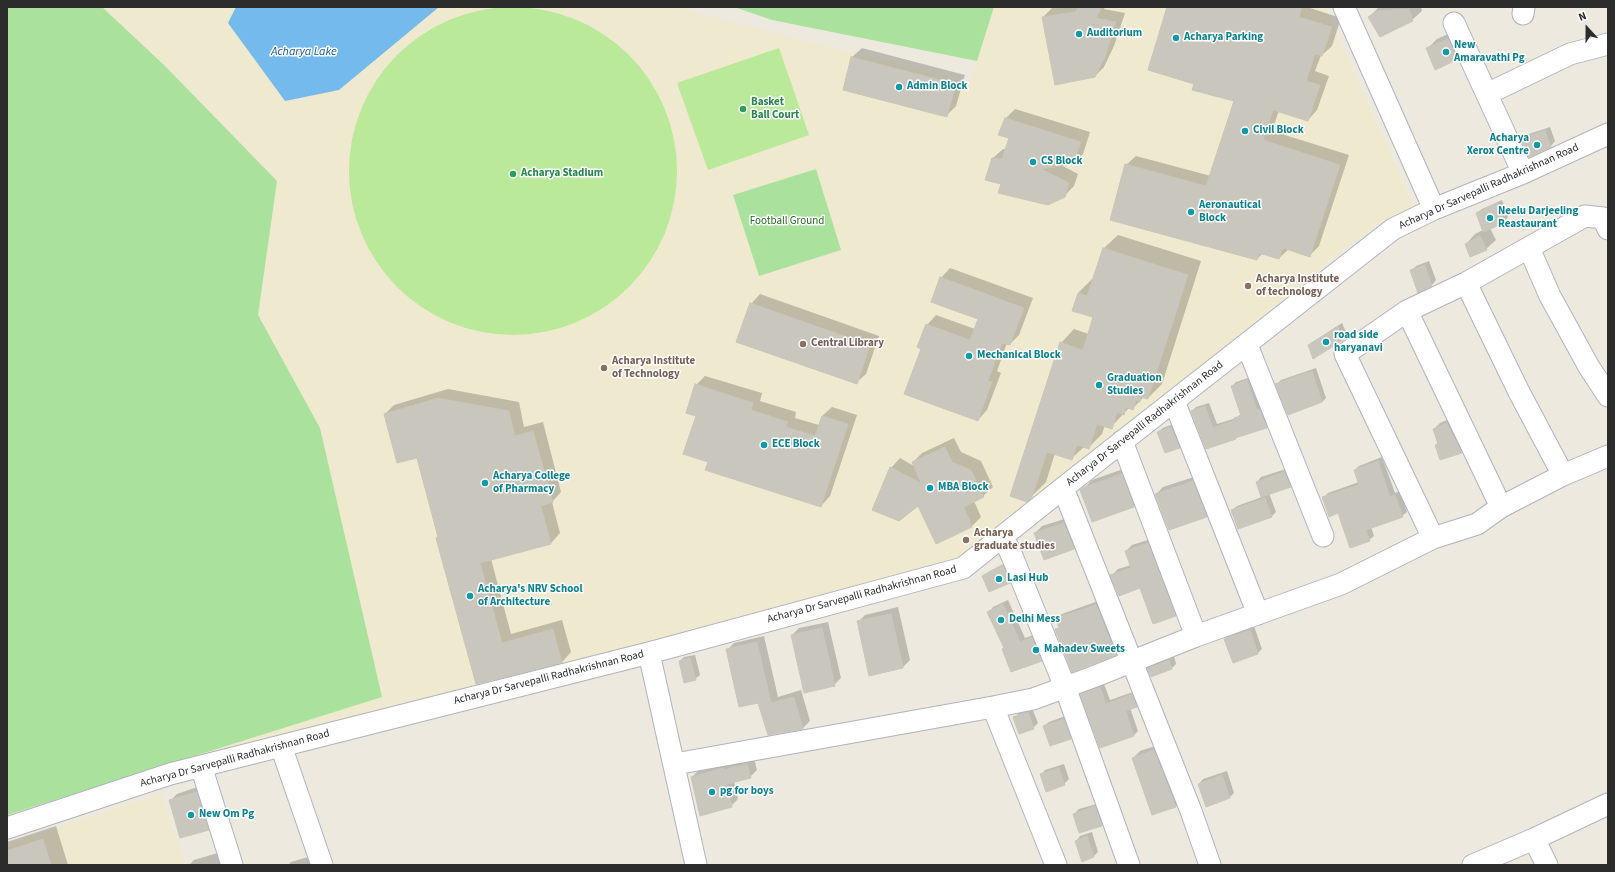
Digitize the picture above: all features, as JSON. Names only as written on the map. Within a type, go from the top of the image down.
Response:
[{"type":"street","points":[[1344,7],[1434,209]]},
{"type":"street","points":[[1454,23],[1523,173]]},
{"type":"street","points":[[1487,94],[1570,54],[1608,44]]},
{"type":"street","name":"Acharya Dr Sarvepalli Radhakrishnan Road","points":[[7,828],[170,774],[649,653],[963,568],[1122,441],[1247,345],[1393,229],[1434,209],[1523,173],[1608,134]]},
{"type":"street","points":[[1434,538],[1345,354],[1407,311],[1466,283],[1585,216],[1603,218],[1608,229]]},
{"type":"street","points":[[1529,248],[1550,296],[1589,367],[1608,396]]},
{"type":"street","points":[[1466,283],[1519,392],[1563,475]]},
{"type":"street","points":[[1407,311],[1501,507]]},
{"type":"street","points":[[1247,345],[1323,536]]},
{"type":"street","points":[[1174,401],[1258,614]]},
{"type":"street","points":[[1122,441],[1196,636]]},
{"type":"street","points":[[675,764],[993,707],[1033,698],[1196,636],[1341,584],[1434,538],[1477,524],[1501,507],[1563,475],[1608,456]]},
{"type":"street","points":[[1063,488],[1191,811],[1210,865]]},
{"type":"street","points":[[1003,537],[1064,687],[1129,865]]},
{"type":"street","points":[[649,653],[675,764],[696,865]]},
{"type":"street","points":[[993,707],[1056,865]]},
{"type":"street","points":[[281,746],[322,865]]},
{"type":"street","points":[[201,766],[232,865]]},
{"type":"street","points":[[1475,865],[1534,840],[1608,804]]},
{"type":"street","points":[[1534,840],[1547,865]]},
{"type":"shaded area","name":"Acharya Institute of Technology","points":[[7,7],[683,7],[685,10],[970,83],[994,7],[1325,7],[1414,207],[1381,222],[1339,253],[959,567],[7,820]]},
{"type":"shaded area","points":[[161,793],[185,865],[7,865],[7,844]]},
{"type":"green space","points":[[7,7],[102,7],[165,66],[277,181],[258,315],[320,428],[382,697],[7,815]]},
{"type":"green space","name":"Acharya Stadium","points":[[513,7],[545,10],[576,20],[604,35],[629,55],[649,80],[664,108],[674,139],[677,171],[674,203],[664,234],[649,262],[629,287],[604,307],[576,322],[545,332],[513,335],[481,332],[450,322],[422,307],[397,287],[377,262],[362,234],[352,203],[349,171],[352,139],[362,108],[377,80],[397,55],[422,35],[450,20],[481,10]]},
{"type":"green space","points":[[734,7],[994,7],[977,61],[772,20]]},
{"type":"green space","name":"Basket Ball Court","points":[[779,48],[809,135],[708,170],[677,83]]},
{"type":"green space","name":"Football Ground","points":[[816,169],[841,250],[759,276],[733,195]]},
{"type":"water","name":"Acharya Lake","points":[[236,7],[439,7],[339,90],[285,101],[228,23]]},
{"type":"building","name":"Auditorium","points":[[1079,7],[1102,7],[1096,18],[1116,22],[1105,57],[1095,77],[1055,85],[1042,17],[1075,12]]},
{"type":"building","points":[[1167,7],[1302,7],[1299,17],[1332,27],[1322,56],[1315,54],[1306,81],[1320,85],[1308,121],[1273,110],[1263,140],[1340,165],[1310,257],[1283,248],[1279,259],[1259,253],[1257,260],[1110,220],[1125,164],[1206,186],[1234,101],[1192,90],[1194,84],[1148,70]]},
{"type":"building","points":[[1409,9],[1413,21],[1380,37],[1368,17],[1377,11]]},
{"type":"building","name":"New Amaravathi Pg","points":[[1448,39],[1458,59],[1435,70],[1426,48]]},
{"type":"building","name":"Admin Block","points":[[851,57],[956,84],[947,117],[843,90]]},
{"type":"building","name":"CS Block","points":[[1005,118],[1081,142],[1073,164],[1041,169],[1069,183],[1065,197],[1048,205],[998,193],[1001,184],[985,180],[992,158],[1002,159],[1009,138],[998,135]]},
{"type":"building","name":"Acharya Xerox Centre","points":[[1545,130],[1551,147],[1529,157],[1521,139]]},
{"type":"building","name":"Neelu Darjeeling Reastaurant","points":[[1497,203],[1504,223],[1483,232],[1476,213]]},
{"type":"building","points":[[1480,236],[1487,250],[1470,257],[1465,244]]},
{"type":"building","name":"Graduation Studies","points":[[1103,248],[1188,275],[1148,399],[1141,397],[1140,402],[1136,400],[1133,410],[1126,407],[1124,415],[1117,412],[1112,429],[1097,424],[1089,449],[1077,445],[1072,460],[1047,452],[1032,497],[1027,502],[1010,496],[1060,342],[1083,350],[1093,317],[1072,311],[1078,293],[1087,296]]},
{"type":"building","points":[[1425,265],[1432,286],[1418,293],[1410,270]]},
{"type":"building","name":"Mechanical Block","points":[[940,277],[1024,308],[1010,345],[1002,343],[988,381],[992,382],[978,421],[904,394],[921,349],[917,347],[926,324],[970,340],[978,319],[931,302]]},
{"type":"building","name":"Central Library","points":[[750,303],[870,345],[857,384],[736,342]]},
{"type":"building","name":"road side haryanavi","points":[[1338,327],[1343,340],[1313,359],[1308,345]]},
{"type":"building","points":[[1312,371],[1322,402],[1288,415],[1275,384]]},
{"type":"building","points":[[1247,380],[1257,410],[1260,410],[1267,428],[1206,449],[1191,411],[1205,406],[1213,428],[1235,420],[1234,418],[1241,416],[1231,386]]},
{"type":"building","name":"ECE Block","points":[[695,384],[753,403],[751,410],[788,422],[786,427],[815,436],[822,416],[848,424],[821,507],[705,470],[708,462],[683,454],[696,416],[686,413]]},
{"type":"building","points":[[438,398],[509,411],[515,436],[533,431],[553,502],[541,506],[551,544],[480,563],[502,643],[553,629],[562,663],[476,684],[436,538],[438,537],[417,458],[397,463],[384,414]]},
{"type":"building","points":[[1447,423],[1462,453],[1440,460],[1435,445],[1438,444],[1433,429]]},
{"type":"building","points":[[1171,427],[1180,448],[1165,453],[1157,432]]},
{"type":"building","name":"MBA Block","points":[[945,447],[952,462],[971,470],[984,497],[964,507],[972,527],[936,544],[918,506],[899,521],[872,510],[890,467],[921,483],[912,462]]},
{"type":"building","points":[[1378,461],[1390,497],[1395,495],[1403,517],[1366,530],[1370,541],[1350,548],[1338,513],[1329,517],[1322,497],[1359,485],[1354,470]]},
{"type":"building","points":[[1284,472],[1291,487],[1261,497],[1256,482]]},
{"type":"building","points":[[1122,474],[1134,507],[1092,522],[1080,490],[1084,487]]},
{"type":"building","points":[[1193,481],[1207,517],[1169,530],[1155,494]]},
{"type":"building","points":[[1265,498],[1272,517],[1238,529],[1231,510]]},
{"type":"building","points":[[1064,523],[1074,549],[1044,560],[1034,533]]},
{"type":"building","points":[[1148,543],[1176,616],[1153,624],[1140,588],[1119,596],[1110,575],[1131,568],[1125,551]]},
{"type":"building","name":"Lasi Hub","points":[[1003,565],[1010,583],[989,592],[982,576]]},
{"type":"building","points":[[1003,604],[1020,642],[1032,637],[1042,661],[1011,672],[1002,649],[1004,648],[987,612]]},
{"type":"building","points":[[1096,605],[1116,655],[1072,672],[1055,629],[1059,628],[1056,618]]},
{"type":"building","points":[[891,614],[903,668],[869,676],[857,621]]},
{"type":"building","points":[[822,628],[835,686],[804,693],[791,635]]},
{"type":"building","points":[[1250,630],[1258,654],[1233,663],[1224,639]]},
{"type":"building","points":[[757,642],[771,703],[794,697],[803,729],[768,735],[758,703],[739,707],[726,649]]},
{"type":"building","points":[[690,658],[696,680],[684,683],[679,661]]},
{"type":"building","points":[[1169,660],[1172,669],[1151,677],[1147,668]]},
{"type":"building","points":[[1100,687],[1106,704],[1132,694],[1137,707],[1126,711],[1134,736],[1100,748],[1080,694]]},
{"type":"building","points":[[1028,712],[1034,729],[1019,734],[1013,717]]},
{"type":"building","points":[[1064,719],[1071,739],[1050,746],[1043,726]]},
{"type":"building","points":[[1154,750],[1176,807],[1152,815],[1132,758]]},
{"type":"building","name":"pg for boys","points":[[747,764],[751,778],[727,784],[732,807],[700,816],[691,777],[723,768],[724,770]]},
{"type":"building","points":[[1059,768],[1065,785],[1046,792],[1040,774]]},
{"type":"building","points":[[1222,775],[1230,798],[1206,807],[1198,784]]},
{"type":"building","name":"New Om Pg","points":[[197,792],[209,830],[180,838],[169,800]]},
{"type":"building","points":[[1095,806],[1102,826],[1079,833],[1073,814]]},
{"type":"building","points":[[1087,836],[1094,857],[1082,862],[1075,841]]},
{"type":"building","points":[[43,839],[51,865],[7,865],[7,851]]},
{"type":"place","name":"Auditorium","points":[[1079,34]]},
{"type":"place","name":"Acharya Parking","points":[[1176,38]]},
{"type":"place","name":"New Amaravathi Pg","points":[[1446,52]]},
{"type":"place","name":"Admin Block","points":[[899,87]]},
{"type":"place","name":"Basket Ball Court","points":[[743,109]]},
{"type":"place","name":"Civil Block","points":[[1245,131]]},
{"type":"place","name":"Acharya Xerox Centre","points":[[1537,145]]},
{"type":"place","name":"CS Block","points":[[1033,162]]},
{"type":"place","name":"Acharya Stadium","points":[[513,174]]},
{"type":"place","name":"Aeronautical Block","points":[[1191,212]]},
{"type":"place","name":"Neelu Darjeeling Reastaurant","points":[[1490,218]]},
{"type":"place","name":"Acharya Institute of technology","points":[[1248,286]]},
{"type":"place","name":"road side haryanavi","points":[[1326,342]]},
{"type":"place","name":"Central Library","points":[[803,344]]},
{"type":"place","name":"Mechanical Block","points":[[969,356]]},
{"type":"place","name":"Acharya Institute of Technology","points":[[604,368]]},
{"type":"place","name":"Graduation Studies","points":[[1099,385]]},
{"type":"place","name":"ECE Block","points":[[764,445]]},
{"type":"place","name":"Acharya College of Pharmacy","points":[[485,483]]},
{"type":"place","name":"MBA Block","points":[[930,488]]},
{"type":"place","name":"Acharya graduate studies","points":[[966,540]]},
{"type":"place","name":"Lasi Hub","points":[[999,579]]},
{"type":"place","name":"Acharya's NRV School of Architecture","points":[[470,596]]},
{"type":"place","name":"Delhi Mess","points":[[1001,620]]},
{"type":"place","name":"Mahadev Sweets","points":[[1036,650]]},
{"type":"place","name":"pg for boys","points":[[712,792]]},
{"type":"place","name":"New Om Pg","points":[[191,815]]}]
